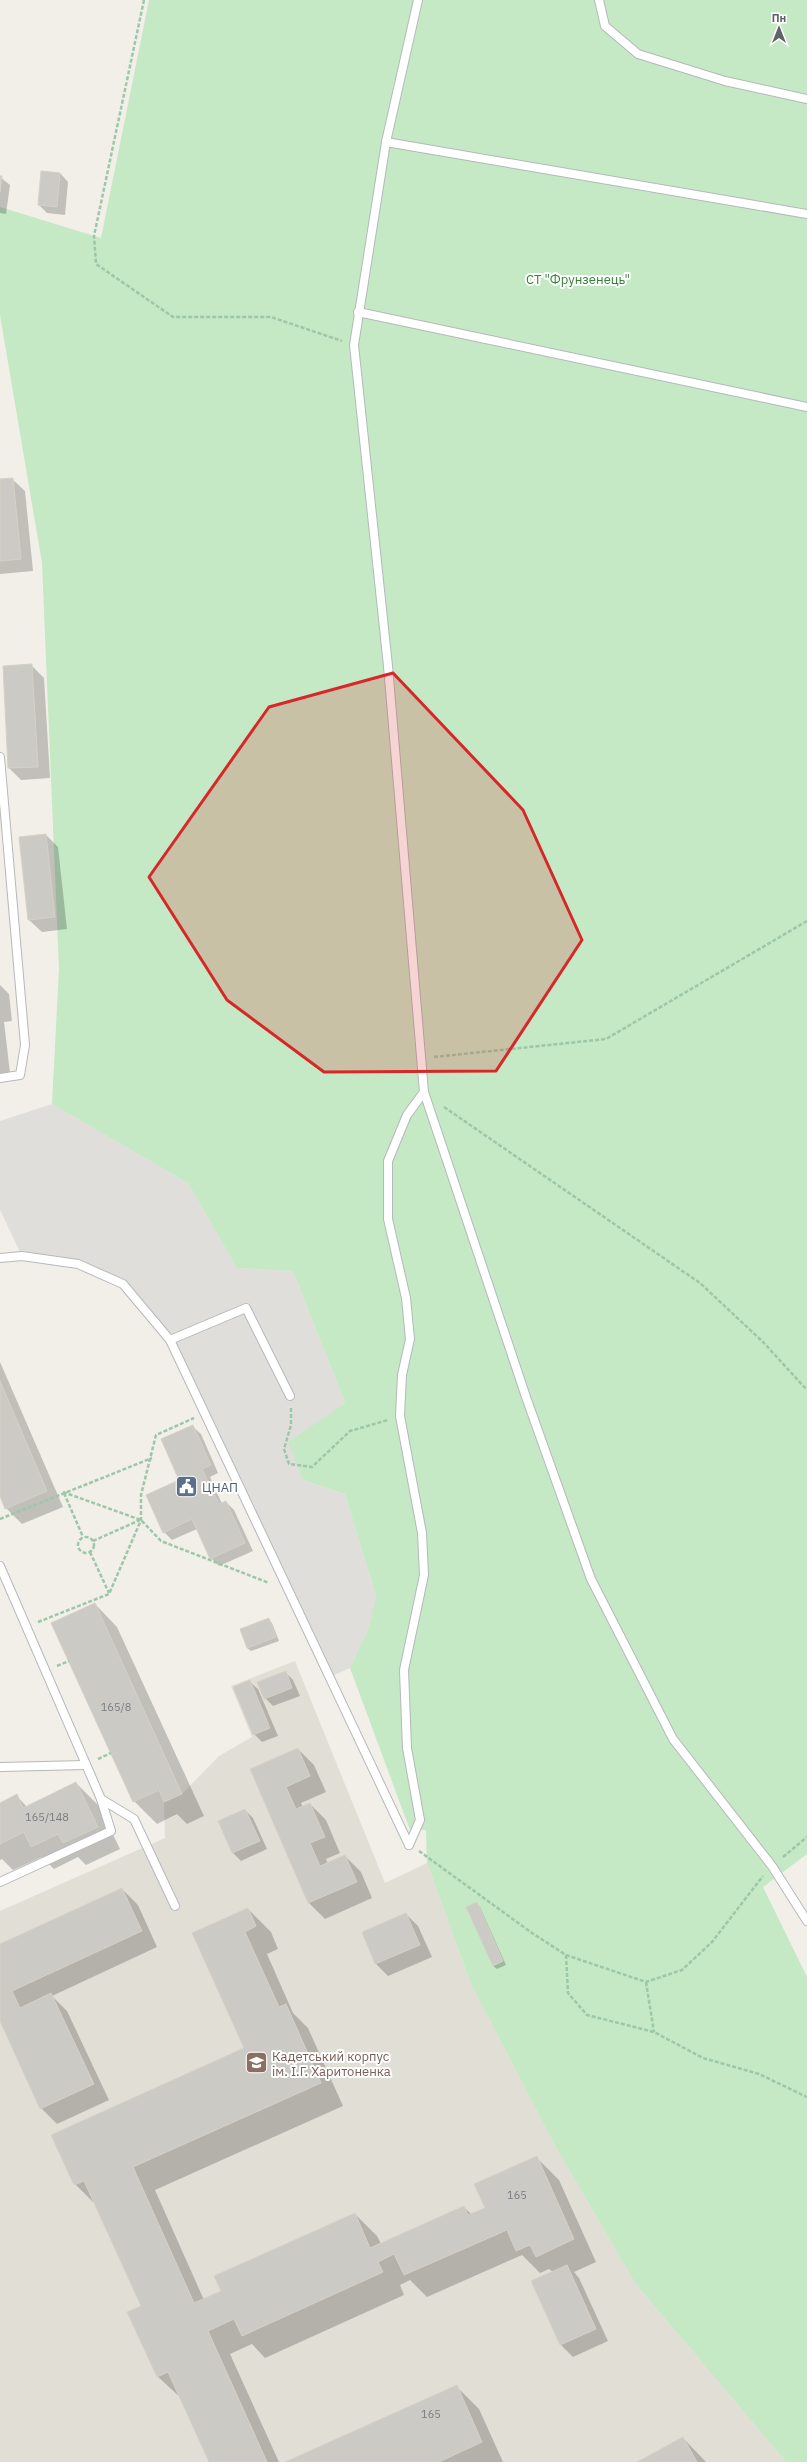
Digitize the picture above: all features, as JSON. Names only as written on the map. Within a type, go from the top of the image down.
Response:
[{"type":"lane","points":[[418,0],[386,142],[354,345],[400,796],[416,994],[419,1058],[424,1092],[521,1383],[592,1579],[673,1739],[772,1866],[807,1921]]},
{"type":"lane","points":[[599,0],[605,26],[638,54],[725,82],[807,99]]},
{"type":"lane","points":[[386,142],[807,214]]},
{"type":"lane","points":[[358,312],[807,406]]},
{"type":"lane","points":[[0,757],[25,1045],[20,1075],[0,1078]]},
{"type":"lane","points":[[0,1258],[22,1256],[78,1264],[123,1284],[170,1340],[206,1413],[409,1845],[420,1820],[407,1748],[404,1670],[424,1575],[422,1533],[400,1416],[402,1375],[410,1339],[406,1298],[388,1219],[388,1162],[407,1115],[424,1092]]},
{"type":"lane","points":[[170,1340],[246,1308],[290,1396]]},
{"type":"lane","points":[[0,1566],[101,1799],[112,1831],[0,1882]]},
{"type":"lane","points":[[0,1767],[86,1765]]},
{"type":"lane","points":[[101,1799],[134,1819],[175,1906]]},
{"type":"path","points":[[144,0],[94,236],[96,264],[173,317],[271,317],[354,345]]},
{"type":"path","points":[[419,1058],[606,1039],[807,921]]},
{"type":"path","points":[[424,1092],[601,1217],[700,1283],[764,1342],[807,1390]]},
{"type":"path","points":[[290,1396],[291,1425],[284,1449],[289,1464],[312,1467],[350,1431],[400,1416]]},
{"type":"path","points":[[26,1627],[109,1594],[141,1520],[141,1495],[152,1458],[156,1435],[206,1413]]},
{"type":"path","points":[[0,1519],[63,1492],[152,1458]]},
{"type":"path","points":[[63,1492],[141,1520],[160,1541],[289,1590]]},
{"type":"path","points":[[63,1492],[83,1537]]},
{"type":"path","points":[[93,1541],[141,1520]]},
{"type":"path","points":[[83,1537],[89,1537],[93,1541],[94,1547],[90,1552]]},
{"type":"path","points":[[83,1537],[79,1542],[78,1548],[84,1552],[90,1552]]},
{"type":"path","points":[[90,1552],[109,1594]]},
{"type":"path","points":[[431,1859],[532,1933],[566,1955],[646,1982],[682,1970],[712,1942],[772,1866],[807,1838]]},
{"type":"path","points":[[566,1955],[568,1993],[587,2015],[654,2032],[703,2058],[759,2074],[807,2097]]},
{"type":"path","points":[[646,1982],[654,2032]]},
{"type":"highlighted area","points":[[393,673],[523,810],[582,940],[496,1071],[324,1072],[227,1000],[149,877],[269,707]]},
{"type":"shaded area","points":[[52,1104],[188,1183],[237,1268],[293,1271],[345,1403],[289,1442],[303,1480],[345,1494],[376,1596],[369,1627],[350,1668],[330,1677],[170,1340],[123,1284],[77,1264],[22,1256],[0,1210],[0,1121]]},
{"type":"shaded area","name":"Кадетський корпус ім. І.Г. Харитоненка","points":[[295,1661],[385,1883],[427,1863],[471,1984],[553,2142],[635,2283],[786,2462],[0,2462],[0,1911],[165,1838],[164,1802],[182,1794],[219,1756],[252,1737],[231,1686]]},
{"type":"green space","name":"СТ \"Фрунзенець\"","points":[[149,0],[807,0],[807,1854],[763,1887],[807,1977],[807,2462],[786,2462],[635,2283],[553,2142],[471,1984],[427,1863],[426,1830],[410,1830],[350,1668],[369,1627],[376,1596],[345,1494],[303,1480],[288,1442],[345,1403],[293,1271],[237,1268],[188,1183],[52,1104],[59,969],[42,563],[0,315],[0,207],[101,238]]},
{"type":"building","points":[[41,171],[60,173],[57,207],[38,205]]},
{"type":"building","points":[[0,176],[2,176],[0,192]]},
{"type":"building","points":[[13,478],[21,559],[0,561],[0,479]]},
{"type":"building","points":[[32,664],[38,767],[8,768],[3,666]]},
{"type":"building","points":[[46,834],[55,917],[28,920],[19,837]]},
{"type":"building","points":[[0,1381],[47,1491],[5,1509],[0,1496]]},
{"type":"building","name":"ЦНАП","points":[[193,1425],[211,1465],[202,1469],[219,1504],[226,1501],[245,1543],[210,1559],[192,1519],[163,1533],[146,1495],[179,1480],[161,1439]]},
{"type":"building","points":[[95,1603],[182,1794],[164,1802],[159,1790],[133,1802],[51,1623]]},
{"type":"building","points":[[269,1618],[276,1637],[247,1648],[240,1629]]},
{"type":"building","points":[[286,1671],[292,1688],[264,1699],[257,1682]]},
{"type":"building","points":[[250,1680],[270,1728],[253,1735],[233,1687]]},
{"type":"building","points":[[298,1748],[310,1776],[286,1787],[296,1809],[310,1803],[325,1837],[310,1843],[320,1866],[345,1855],[357,1882],[308,1903],[250,1769]]},
{"type":"building","points":[[76,1782],[98,1827],[63,1843],[58,1834],[31,1847],[24,1832],[0,1844],[0,1803],[17,1794],[23,1808]]},
{"type":"building","points":[[245,1809],[260,1841],[232,1853],[218,1821]]},
{"type":"building","points":[[122,1888],[142,1931],[12,1991],[20,2008],[51,1993],[94,2084],[40,2109],[0,2021],[0,1944]]},
{"type":"building","points":[[477,1902],[503,1961],[493,1966],[466,1907]]},
{"type":"building","points":[[248,1908],[256,1926],[245,1932],[279,2007],[286,2004],[321,2083],[133,2167],[194,2303],[221,2291],[214,2276],[355,2213],[370,2248],[464,2206],[468,2215],[485,2208],[474,2184],[537,2156],[574,2239],[536,2257],[530,2245],[516,2251],[507,2230],[404,2275],[394,2254],[378,2262],[383,2272],[242,2336],[234,2319],[208,2331],[267,2462],[209,2462],[168,2372],[157,2377],[127,2312],[141,2306],[84,2181],[74,2185],[51,2135],[244,2048],[192,1933]]},
{"type":"building","points":[[406,1913],[420,1945],[375,1964],[362,1932]]},
{"type":"building","points":[[567,2265],[596,2329],[560,2345],[531,2281]]},
{"type":"building","points":[[457,2385],[482,2442],[439,2462],[285,2462]]},
{"type":"building","points":[[683,2437],[697,2462],[637,2462]]},
{"type":"place","name":"ЦНАП","points":[[187,1487]]},
{"type":"place","name":"Кадетський корпус ім. І.Г. Харитоненка","points":[[256,2063]]}]
